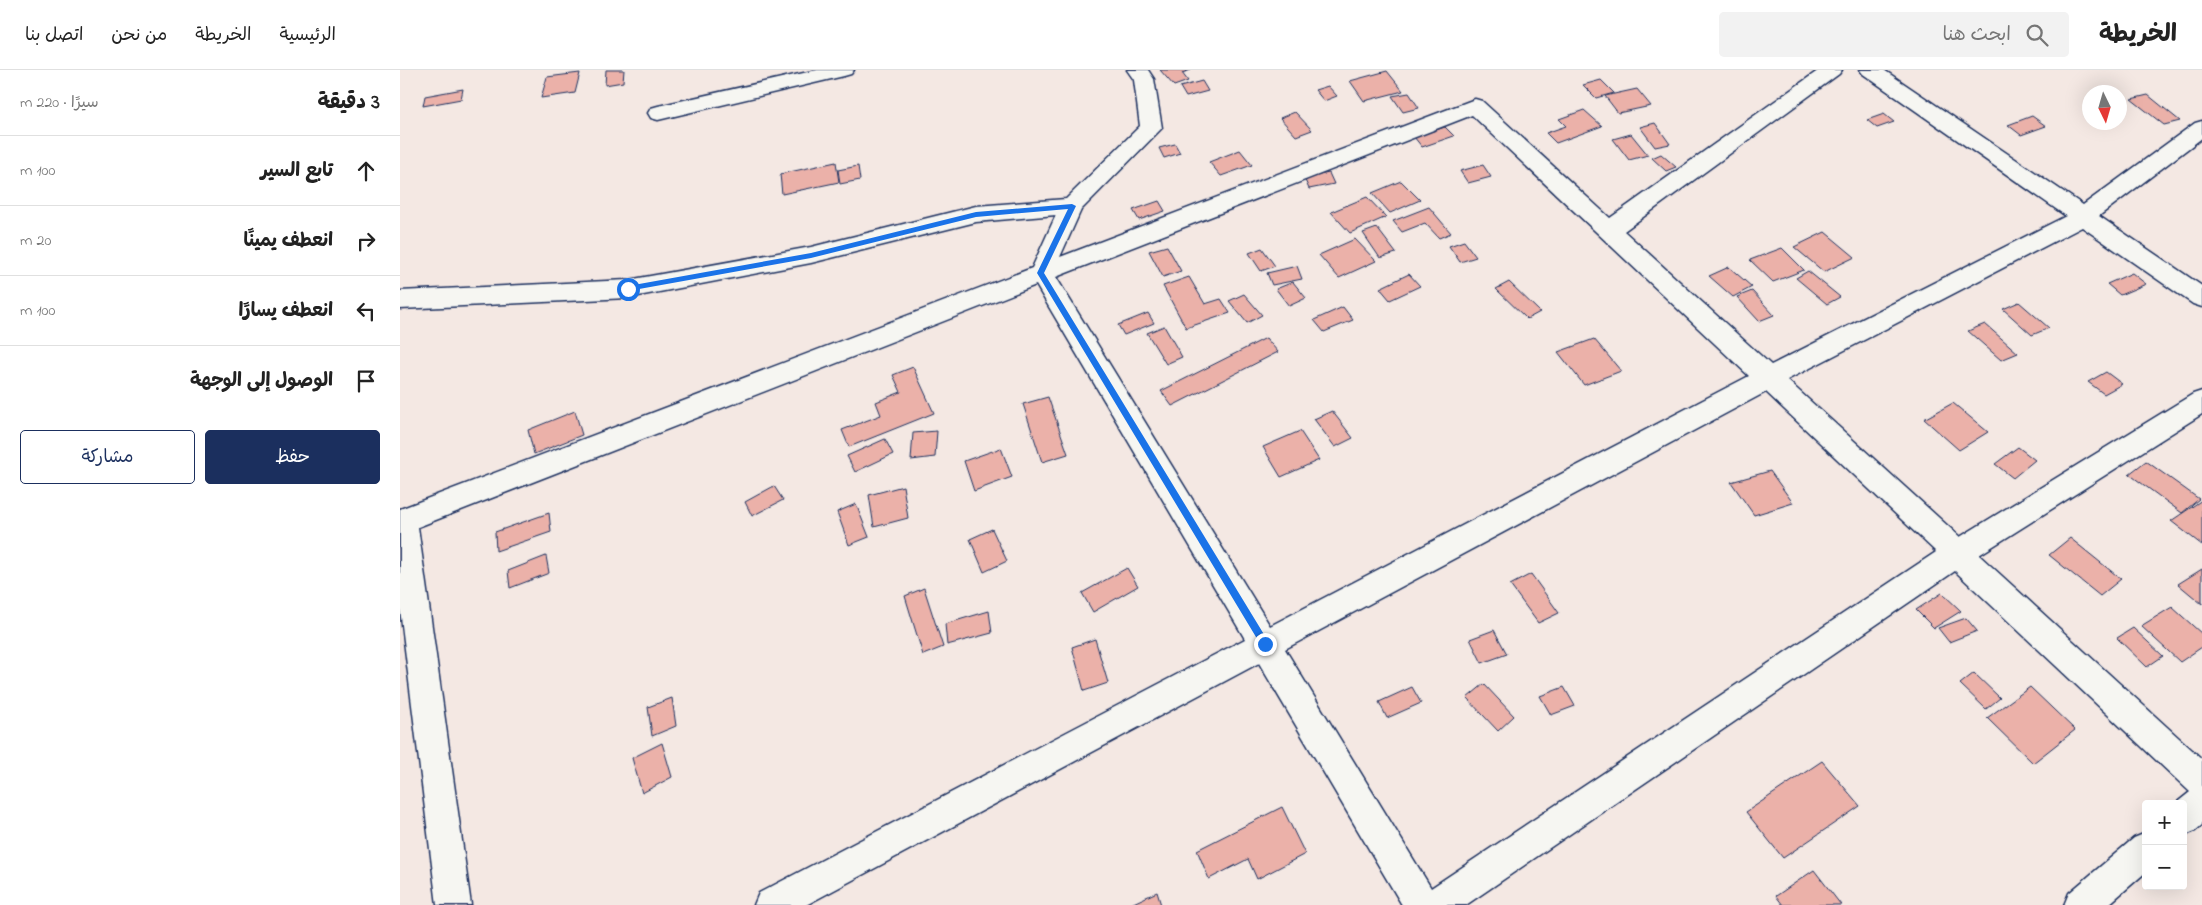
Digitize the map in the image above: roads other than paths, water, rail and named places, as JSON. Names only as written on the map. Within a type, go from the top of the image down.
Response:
[{"type":"street","points":[[658,113],[844,70]]},
{"type":"street","points":[[1041,273],[1072,206],[1151,128],[1144,79],[1137,70]]},
{"type":"street","points":[[1610,230],[1832,70]]},
{"type":"street","points":[[1870,70],[2202,298]]},
{"type":"street","points":[[454,905],[402,520],[1475,106],[2202,781]]},
{"type":"street","points":[[771,905],[1768,378],[2084,216],[2202,128]]},
{"type":"street","points":[[400,300],[628,289],[811,255],[976,214],[1072,206]]},
{"type":"street","points":[[1041,273],[1422,905]]},
{"type":"street","points":[[1436,905],[1958,554],[2202,401]]},
{"type":"street","points":[[2187,816],[2202,803]]},
{"type":"street","points":[[2081,905],[2142,853]]}]
